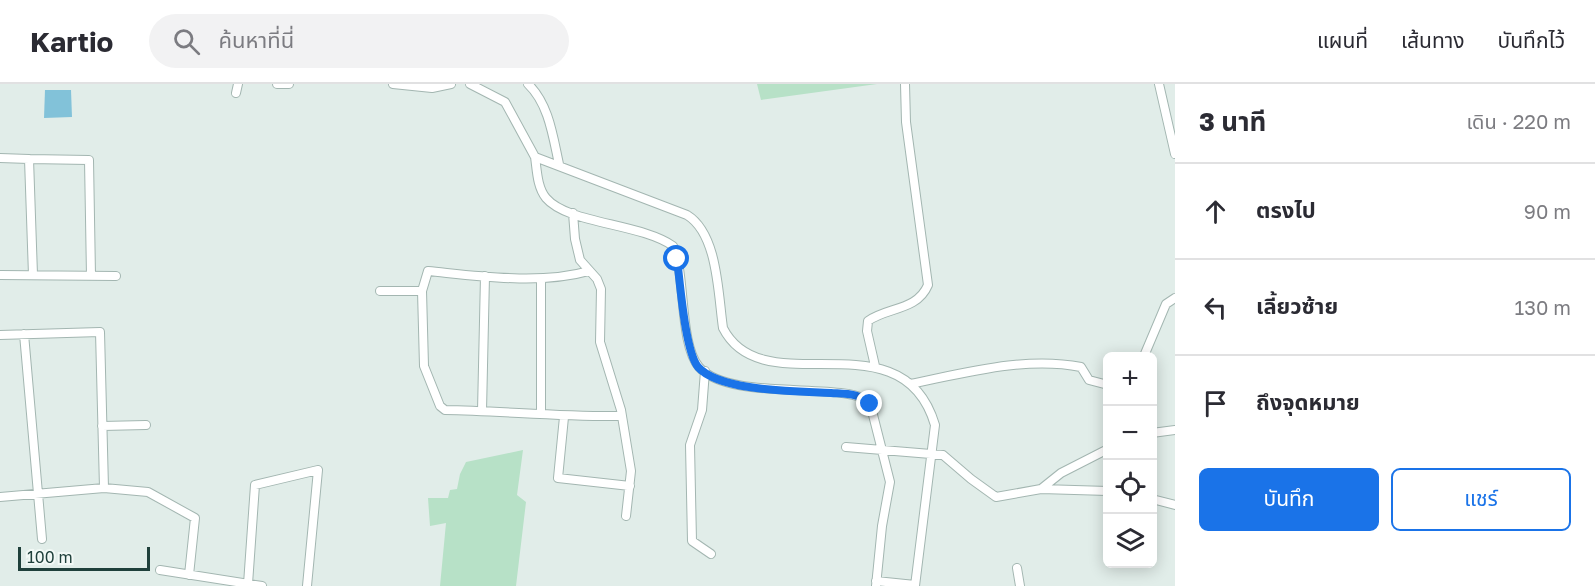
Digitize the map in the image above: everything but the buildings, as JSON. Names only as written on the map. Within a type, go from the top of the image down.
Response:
[{"type":"street","points":[[277,84],[289,84]]},
{"type":"street","points":[[393,84],[432,88],[451,84]]},
{"type":"street","points":[[470,84],[505,102],[535,157],[540,185],[546,197],[573,213],[632,228],[673,246],[694,359],[705,371],[730,383],[783,390],[853,394],[866,399],[890,482],[882,526],[876,584],[887,582],[915,586],[935,425],[930,407],[910,384],[875,366],[798,364],[762,359],[741,350],[729,340],[723,328],[710,244],[697,221],[687,215],[593,181],[559,164],[535,157]]},
{"type":"street","points":[[528,84],[535,88],[551,126],[559,164]]},
{"type":"street","points":[[875,366],[867,331],[868,321],[914,303],[924,294],[928,285],[906,122],[905,84]]},
{"type":"street","points":[[1159,84],[1175,154]]},
{"type":"street","points":[[0,158],[89,160],[91,276]]},
{"type":"street","points":[[29,159],[33,275]]},
{"type":"street","points":[[573,213],[576,247],[580,260],[597,279],[601,289],[600,342],[622,416],[631,471],[626,516]]},
{"type":"street","points":[[588,271],[565,278],[541,280],[428,271],[422,291],[424,366],[440,406],[445,410],[541,413],[564,417],[622,416]]},
{"type":"street","points":[[0,275],[116,276]]},
{"type":"street","points":[[483,411],[485,276]]},
{"type":"street","points":[[541,280],[541,413]]},
{"type":"street","points":[[380,291],[422,291]]},
{"type":"street","points":[[1146,352],[1162,311],[1170,299],[1175,298]]},
{"type":"street","points":[[0,335],[100,332],[104,488]]},
{"type":"street","points":[[24,334],[42,539]]},
{"type":"street","points":[[910,384],[1002,366],[1053,363],[1081,367],[1089,380],[1103,384]]},
{"type":"street","points":[[705,371],[702,410],[690,445],[689,524],[692,541],[711,554]]},
{"type":"street","points":[[564,417],[558,478],[630,486]]},
{"type":"street","points":[[102,426],[146,426]]},
{"type":"street","points":[[1157,432],[1175,430]]},
{"type":"street","points":[[846,447],[943,455],[996,497],[1041,489],[1103,491]]},
{"type":"street","points":[[1041,489],[1062,473],[1103,451]]},
{"type":"street","points":[[248,584],[255,485],[318,470],[307,586]]},
{"type":"street","points":[[0,496],[104,488],[148,492],[195,518],[189,575]]},
{"type":"street","points":[[1157,500],[1175,505]]},
{"type":"street","points":[[1017,568],[1020,586]]},
{"type":"street","points":[[160,570],[262,586]]},
{"type":"green space","points":[[757,84],[877,84],[761,100]]},
{"type":"green space","points":[[523,450],[517,495],[526,502],[516,586],[440,586],[446,523],[430,526],[428,498],[448,498],[450,490],[457,489],[460,474],[466,462]]},
{"type":"water","points":[[45,90],[71,90],[72,117],[44,118]]},
{"type":"route","points":[[677,259],[687,329],[694,359],[698,366],[715,378],[730,383],[783,390],[853,394],[866,399],[870,404]]}]
